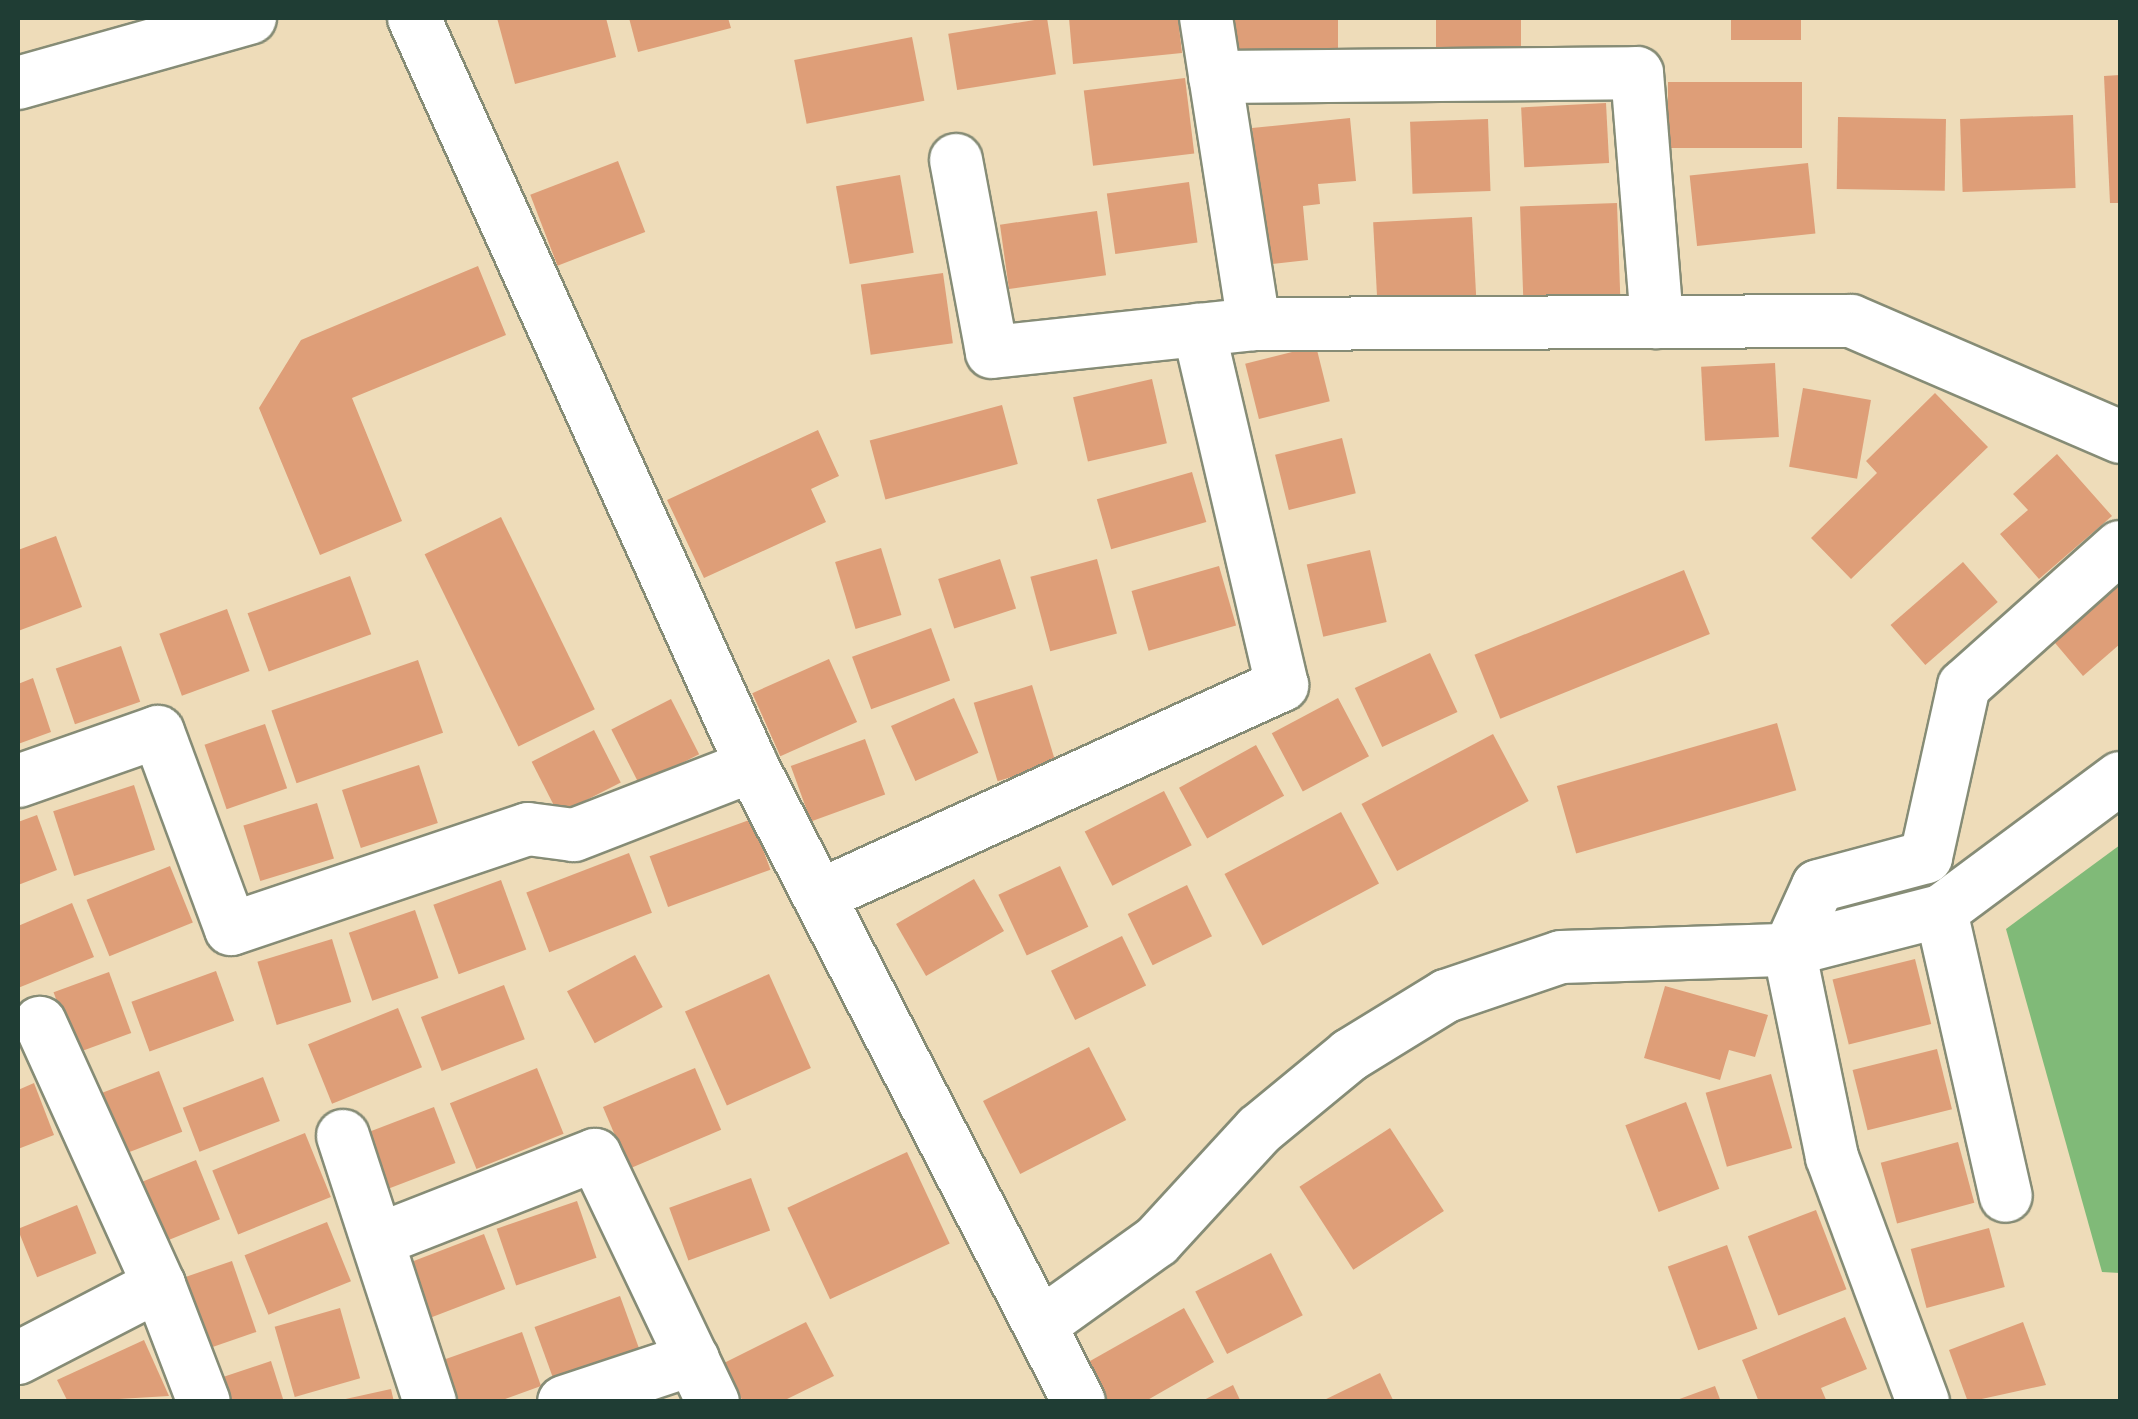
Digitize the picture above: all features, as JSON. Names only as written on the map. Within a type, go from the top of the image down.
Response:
[{"type":"street","points":[[18,83],[250,18]]},
{"type":"street","points":[[414,18],[752,766],[1079,1402]]},
{"type":"street","points":[[1206,18],[1254,324]]},
{"type":"street","points":[[1216,77],[1637,73],[1657,322]]},
{"type":"street","points":[[956,160],[992,352],[1254,324],[1852,322],[2120,437]]},
{"type":"street","points":[[819,896],[1282,685],[1199,330]]},
{"type":"street","points":[[1913,1398],[1832,1157],[1789,950],[1818,886],[1926,857],[1964,686],[2120,547]]},
{"type":"street","points":[[18,781],[158,732],[231,929],[528,829],[574,835],[752,766]]},
{"type":"street","points":[[1040,1325],[1157,1241],[1260,1130],[1350,1055],[1446,996],[1561,958],[1789,950],[1941,912],[2120,778]]},
{"type":"street","points":[[1941,912],[2006,1196]]},
{"type":"street","points":[[40,1023],[158,1285],[204,1402]]},
{"type":"street","points":[[343,1136],[430,1402]]},
{"type":"street","points":[[378,1240],[595,1155],[703,1380],[564,1402]]},
{"type":"street","points":[[18,1358],[158,1285]]},
{"type":"green space","points":[[2120,845],[2120,1273],[2102,1272],[2006,929]]},
{"type":"building","points":[[497,18],[606,18],[616,57],[515,84]]},
{"type":"building","points":[[629,18],[728,18],[731,28],[638,52]]},
{"type":"building","points":[[1047,18],[1056,74],[957,90],[948,34]]},
{"type":"building","points":[[1069,18],[1178,18],[1182,53],[1073,64]]},
{"type":"building","points":[[1225,18],[1338,18],[1338,61],[1225,61]]},
{"type":"building","points":[[1436,18],[1521,18],[1521,48],[1436,48]]},
{"type":"building","points":[[1731,18],[1801,18],[1801,40],[1731,40]]},
{"type":"building","points":[[912,37],[924,101],[807,124],[794,60]]},
{"type":"building","points":[[2120,75],[2120,203],[2110,203],[2104,76]]},
{"type":"building","points":[[1185,78],[1194,153],[1093,166],[1084,90]]},
{"type":"building","points":[[1668,82],[1802,82],[1802,148],[1668,148]]},
{"type":"building","points":[[1606,103],[1609,163],[1524,167],[1521,107]]},
{"type":"building","points":[[2073,115],[2076,188],[1963,192],[1960,119]]},
{"type":"building","points":[[1838,117],[1946,119],[1945,191],[1837,189]]},
{"type":"building","points":[[1350,118],[1356,181],[1318,184],[1320,204],[1303,206],[1308,260],[1264,265],[1252,128]]},
{"type":"building","points":[[1488,119],[1491,191],[1413,194],[1410,122]]},
{"type":"building","points":[[618,161],[645,232],[557,266],[530,195]]},
{"type":"building","points":[[1808,163],[1815,234],[1697,246],[1690,175]]},
{"type":"building","points":[[900,175],[914,253],[850,264],[836,186]]},
{"type":"building","points":[[1189,182],[1197,242],[1115,254],[1107,194]]},
{"type":"building","points":[[1617,203],[1620,299],[1523,302],[1520,206]]},
{"type":"building","points":[[1097,211],[1106,275],[1009,289],[1000,225]]},
{"type":"building","points":[[1472,217],[1476,296],[1377,301],[1373,222]]},
{"type":"building","points":[[478,266],[506,335],[352,398],[402,521],[320,555],[259,408],[301,340]]},
{"type":"building","points":[[943,273],[953,343],[871,355],[861,285]]},
{"type":"building","points":[[1316,346],[1330,401],[1259,419],[1245,364]]},
{"type":"building","points":[[1775,363],[1779,437],[1705,441],[1701,367]]},
{"type":"building","points":[[1152,379],[1167,443],[1088,462],[1073,397]]},
{"type":"building","points":[[1803,388],[1871,400],[1857,479],[1789,467]]},
{"type":"building","points":[[1935,393],[1988,447],[1851,579],[1811,538],[1877,473],[1866,461]]},
{"type":"building","points":[[1002,405],[1018,464],[885,499],[870,440]]},
{"type":"building","points":[[818,430],[839,476],[811,489],[826,522],[704,578],[667,500]]},
{"type":"building","points":[[1342,438],[1356,493],[1289,510],[1275,455]]},
{"type":"building","points":[[2057,454],[2112,516],[2039,579],[2000,534],[2028,510],[2013,494]]},
{"type":"building","points":[[1192,472],[1206,522],[1111,549],[1097,499]]},
{"type":"building","points":[[501,517],[595,709],[518,747],[425,554]]},
{"type":"building","points":[[56,536],[82,607],[18,631],[18,550]]},
{"type":"building","points":[[881,548],[901,615],[856,629],[835,562]]},
{"type":"building","points":[[1370,550],[1387,622],[1323,637],[1307,565]]},
{"type":"building","points":[[1000,559],[1016,608],[954,629],[938,579]]},
{"type":"building","points":[[1097,559],[1117,633],[1050,651],[1030,577]]},
{"type":"building","points":[[1963,562],[1998,602],[1925,665],[1891,625]]},
{"type":"building","points":[[1219,566],[1236,626],[1149,651],[1132,591]]},
{"type":"building","points":[[1684,570],[1710,634],[1500,719],[1474,655]]},
{"type":"building","points":[[350,576],[371,634],[269,672],[248,613]]},
{"type":"building","points":[[2120,577],[2120,644],[2083,676],[2050,637]]},
{"type":"building","points":[[227,609],[250,671],[182,696],[159,634]]},
{"type":"building","points":[[931,628],[950,681],[871,709],[852,657]]},
{"type":"building","points":[[121,646],[140,702],[75,724],[56,668]]},
{"type":"building","points":[[1430,653],[1457,712],[1382,747],[1355,688]]},
{"type":"building","points":[[829,659],[857,722],[780,756],[752,693]]},
{"type":"building","points":[[418,660],[443,733],[297,783],[271,710]]},
{"type":"building","points":[[33,678],[51,732],[18,744],[18,684]]},
{"type":"building","points":[[1032,685],[1056,763],[998,781],[974,703]]},
{"type":"building","points":[[954,698],[978,753],[915,781],[891,726]]},
{"type":"building","points":[[1338,698],[1369,756],[1303,791],[1272,733]]},
{"type":"building","points":[[671,699],[699,754],[639,785],[611,729]]},
{"type":"building","points":[[1777,723],[1796,790],[1576,853],[1557,786]]},
{"type":"building","points":[[265,724],[287,788],[227,809],[204,745]]},
{"type":"building","points":[[594,730],[621,783],[558,814],[532,762]]},
{"type":"building","points":[[1493,734],[1529,801],[1397,871],[1361,804]]},
{"type":"building","points":[[865,739],[885,794],[811,821],[791,766]]},
{"type":"building","points":[[1256,745],[1284,796],[1207,838],[1179,788]]},
{"type":"building","points":[[419,765],[438,823],[361,848],[342,790]]},
{"type":"building","points":[[134,785],[155,850],[74,876],[53,811]]},
{"type":"building","points":[[1164,791],[1192,845],[1112,886],[1085,831]]},
{"type":"building","points":[[317,803],[334,858],[260,881],[243,826]]},
{"type":"building","points":[[1341,812],[1379,884],[1262,945],[1224,874]]},
{"type":"building","points":[[37,815],[57,870],[18,885],[18,822]]},
{"type":"building","points":[[752,819],[770,870],[668,907],[650,856]]},
{"type":"building","points":[[629,853],[652,913],[549,952],[526,892]]},
{"type":"building","points":[[170,866],[193,923],[109,956],[87,900]]},
{"type":"building","points":[[1060,866],[1088,927],[1027,955],[998,895]]},
{"type":"building","points":[[974,879],[1004,931],[926,976],[896,924]]},
{"type":"building","points":[[501,880],[526,950],[459,974],[433,905]]},
{"type":"building","points":[[1187,885],[1212,936],[1153,965],[1128,914]]},
{"type":"building","points":[[72,903],[94,957],[18,988],[18,926]]},
{"type":"building","points":[[415,910],[438,978],[372,1001],[349,933]]},
{"type":"building","points":[[1122,936],[1146,985],[1075,1020],[1051,971]]},
{"type":"building","points":[[332,939],[351,1002],[277,1025],[257,962]]},
{"type":"building","points":[[635,955],[663,1007],[595,1043],[567,991]]},
{"type":"building","points":[[1915,959],[1931,1024],[1849,1045],[1833,980]]},
{"type":"building","points":[[216,971],[234,1021],[150,1052],[131,1002]]},
{"type":"building","points":[[109,972],[131,1033],[76,1053],[54,992]]},
{"type":"building","points":[[769,974],[811,1068],[727,1106],[685,1011]]},
{"type":"building","points":[[504,985],[525,1039],[442,1071],[421,1017]]},
{"type":"building","points":[[1665,986],[1768,1015],[1755,1057],[1729,1050],[1720,1080],[1644,1058]]},
{"type":"building","points":[[398,1008],[422,1067],[332,1104],[308,1044]]},
{"type":"building","points":[[1089,1047],[1126,1120],[1020,1174],[983,1101]]},
{"type":"building","points":[[1937,1049],[1952,1109],[1868,1130],[1853,1070]]},
{"type":"building","points":[[537,1068],[564,1134],[476,1169],[450,1103]]},
{"type":"building","points":[[695,1068],[721,1130],[629,1169],[603,1107]]},
{"type":"building","points":[[159,1071],[182,1132],[120,1156],[96,1095]]},
{"type":"building","points":[[1771,1074],[1792,1148],[1727,1167],[1706,1093]]},
{"type":"building","points":[[263,1077],[280,1121],[200,1152],[183,1108]]},
{"type":"building","points":[[34,1083],[54,1135],[18,1149],[18,1090]]},
{"type":"building","points":[[1686,1102],[1719,1189],[1659,1212],[1625,1125]]},
{"type":"building","points":[[434,1107],[456,1163],[388,1189],[367,1133]]},
{"type":"building","points":[[1390,1128],[1444,1211],[1353,1270],[1299,1187]]},
{"type":"building","points":[[305,1133],[331,1197],[238,1234],[212,1170]]},
{"type":"building","points":[[1958,1142],[1974,1203],[1897,1224],[1881,1163]]},
{"type":"building","points":[[907,1152],[950,1244],[830,1299],[787,1208]]},
{"type":"building","points":[[196,1160],[220,1219],[155,1246],[131,1186]]},
{"type":"building","points":[[751,1178],[770,1231],[688,1260],[669,1208]]},
{"type":"building","points":[[577,1201],[597,1258],[516,1285],[497,1229]]},
{"type":"building","points":[[77,1205],[96,1253],[37,1277],[18,1229]]},
{"type":"building","points":[[1816,1210],[1846,1289],[1778,1316],[1748,1236]]},
{"type":"building","points":[[327,1222],[351,1281],[268,1315],[244,1255]]},
{"type":"building","points":[[1989,1228],[2005,1287],[1927,1308],[1911,1249]]},
{"type":"building","points":[[484,1234],[505,1289],[426,1320],[405,1264]]},
{"type":"building","points":[[1727,1245],[1757,1329],[1698,1350],[1668,1267]]},
{"type":"building","points":[[1271,1253],[1303,1315],[1227,1354],[1195,1292]]},
{"type":"building","points":[[232,1261],[256,1332],[193,1354],[169,1283]]},
{"type":"building","points":[[620,1296],[640,1351],[555,1383],[534,1327]]},
{"type":"building","points":[[340,1308],[360,1378],[295,1397],[275,1327]]},
{"type":"building","points":[[1184,1308],[1214,1362],[1144,1402],[1103,1402],[1083,1365]]},
{"type":"building","points":[[1845,1317],[1867,1369],[1821,1388],[1827,1402],[1759,1402],[1742,1360]]},
{"type":"building","points":[[806,1322],[834,1376],[781,1402],[743,1402],[724,1363]]},
{"type":"building","points":[[2023,1322],[2046,1385],[1968,1402],[1949,1350]]},
{"type":"building","points":[[522,1332],[541,1386],[497,1402],[458,1402],[443,1360]]},
{"type":"building","points":[[144,1340],[169,1396],[68,1402],[57,1380]]},
{"type":"building","points":[[271,1361],[284,1402],[221,1402],[214,1380]]},
{"type":"building","points":[[1380,1373],[1394,1402],[1320,1402]]},
{"type":"building","points":[[1233,1385],[1241,1402],[1200,1402]]},
{"type":"building","points":[[1715,1386],[1721,1402],[1674,1402],[1674,1401]]},
{"type":"building","points":[[391,1389],[394,1402],[341,1402],[341,1400]]}]
